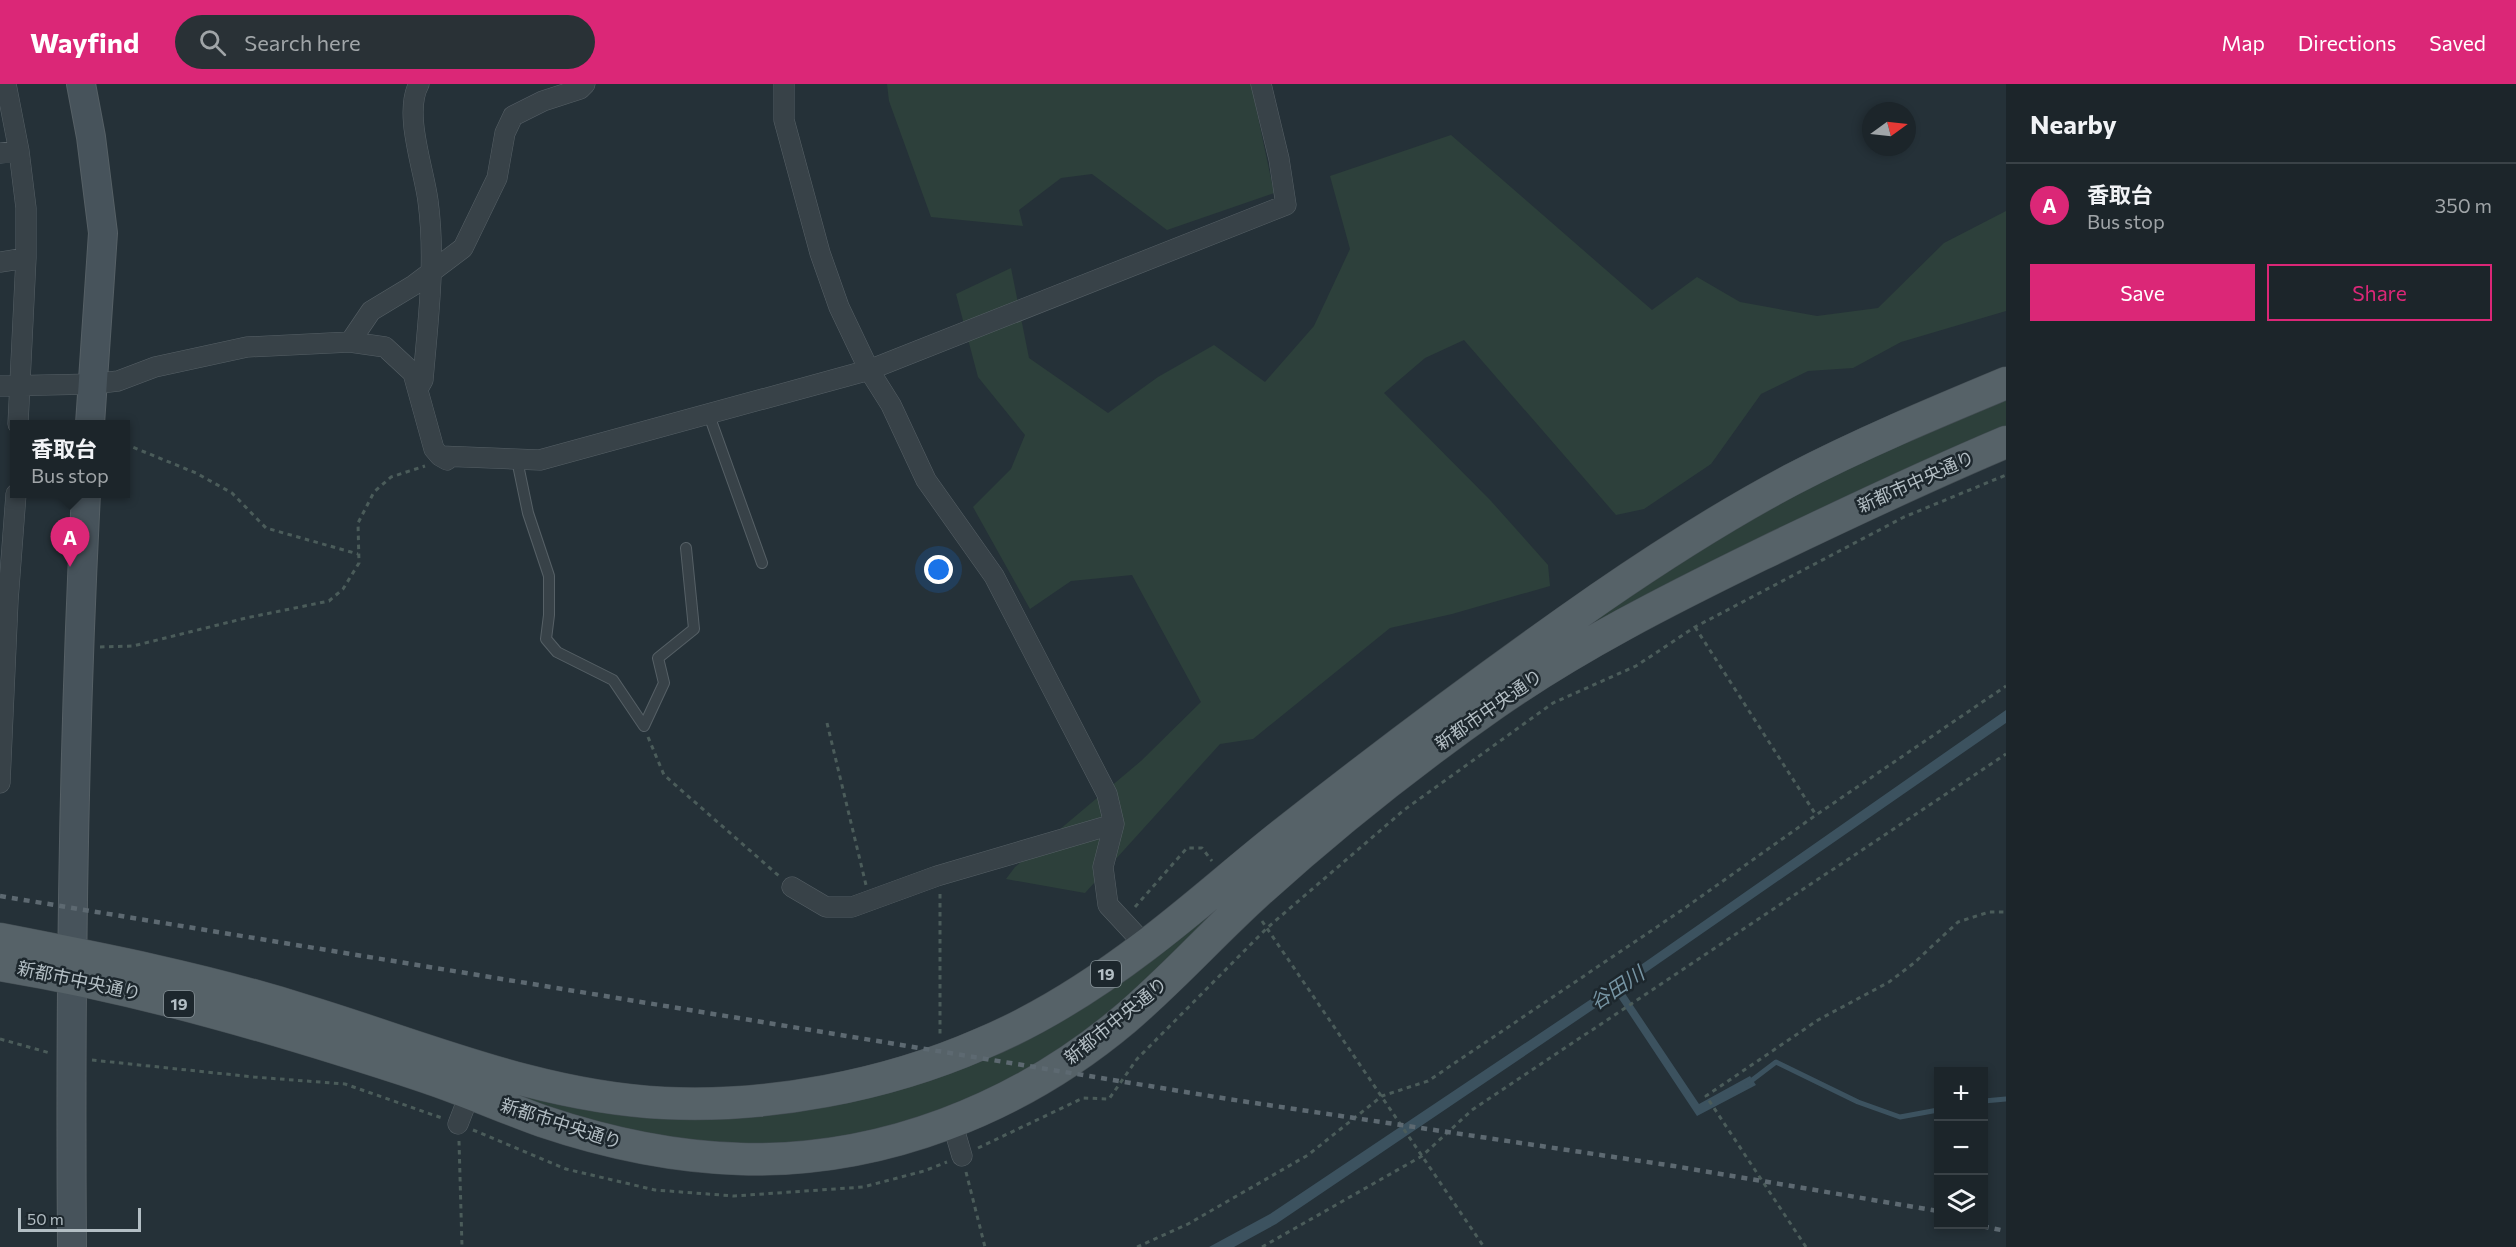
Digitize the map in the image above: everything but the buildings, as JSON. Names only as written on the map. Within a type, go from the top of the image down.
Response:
[{"type":"main road","name":"新都市中央通り","points":[[0,965],[71,966],[211,983],[307,1011],[474,1067],[583,1095],[627,1101],[670,1104],[749,1102],[827,1092],[943,1060],[988,1042],[1038,1015],[1087,987],[1146,946],[1286,832],[1431,721],[1603,596],[1707,529],[1791,480],[2006,383]]},
{"type":"main road","name":"新都市中央通り","points":[[0,939],[130,991],[286,1032],[605,1141],[675,1154],[723,1158],[802,1157],[869,1147],[952,1122],[1018,1092],[1074,1059],[1126,1018],[1253,897],[1331,828],[1451,735],[1543,672],[1616,628],[1730,570],[1901,487],[2006,442]]},
{"type":"street","points":[[6,84],[9,152],[26,208],[26,258],[9,386],[17,420]]},
{"type":"street","points":[[81,84],[92,137],[103,233],[90,420]]},
{"type":"street","points":[[418,389],[423,380],[433,272],[428,201],[414,124],[414,94],[419,84]]},
{"type":"street","points":[[350,342],[371,311],[433,272],[463,248],[497,178],[505,133],[513,116],[543,100],[579,89],[585,84]]},
{"type":"street","points":[[784,84],[784,120],[820,253],[839,307],[869,370],[891,405],[926,480],[994,576],[1107,794],[1114,824],[1103,867],[1108,906],[1146,946]]},
{"type":"street","points":[[9,386],[92,384],[118,381],[154,367],[247,347],[350,342],[385,347],[413,373],[434,449],[443,458],[540,460],[869,370],[1286,206],[1279,159],[1261,84]]},
{"type":"street","points":[[0,262],[26,258]]},
{"type":"street","points":[[0,783],[4,601],[11,498]]},
{"type":"street","points":[[72,1247],[71,966],[78,648],[86,498]]},
{"type":"street","points":[[792,887],[826,907],[852,907],[937,876],[1114,824]]},
{"type":"street","points":[[458,1124],[470,1093]]},
{"type":"street","points":[[952,1122],[962,1156]]},
{"type":"lane","points":[[709,415],[762,563]]},
{"type":"lane","points":[[518,459],[528,513],[549,576],[549,615],[546,639],[557,652],[614,680],[644,726]]},
{"type":"lane","points":[[644,726],[664,683],[658,658],[694,629],[686,548]]},
{"type":"path","points":[[130,446],[196,473],[232,493],[266,528],[359,555]]},
{"type":"path","points":[[78,648],[134,646],[266,613],[328,601],[343,589],[359,562],[358,523],[374,492],[391,477],[443,458]]},
{"type":"path","points":[[0,1039],[70,1071],[254,1077],[345,1084],[458,1124],[566,1169],[655,1190],[734,1196],[863,1186],[924,1171],[962,1156],[1083,1098],[1109,1099],[1137,1059],[1267,928],[1404,810],[1553,703],[1636,666],[1695,627],[1904,518],[2006,475]]},
{"type":"path","points":[[1695,627],[1816,815]]},
{"type":"path","points":[[1137,1247],[1188,1224],[1308,1155],[1382,1096],[1428,1082],[2006,686]]},
{"type":"path","points":[[827,723],[870,901]]},
{"type":"path","points":[[644,726],[664,775],[792,887]]},
{"type":"path","points":[[1262,1247],[1421,1154],[1472,1110],[2006,754]]},
{"type":"path","points":[[1121,922],[1187,848],[1202,849],[1218,869]]},
{"type":"path","points":[[937,876],[940,884],[938,950],[943,1060]]},
{"type":"path","points":[[1806,1247],[1706,1096],[1818,1020],[1889,982],[1914,963],[1958,922],[1989,912],[2006,912]]},
{"type":"path","points":[[1267,928],[1484,1247]]},
{"type":"path","points":[[458,1124],[462,1247]]},
{"type":"path","points":[[962,1156],[985,1247]]},
{"type":"green space","points":[[887,84],[1251,84],[1274,193],[1167,230],[1092,174],[1061,178],[1019,210],[1023,226],[931,217],[889,101]]},
{"type":"green space","points":[[1451,135],[1652,310],[1697,277],[1740,302],[1817,316],[1878,308],[1944,243],[2006,211],[2006,311],[1901,342],[1853,368],[1808,371],[1761,394],[1711,464],[1644,509],[1616,515],[1464,340],[1425,358],[1384,393],[1491,501],[1548,565],[1550,586],[1452,614],[1390,628],[1253,739],[1220,744],[1085,893],[1006,879],[1015,867],[1141,761],[1201,702],[1132,575],[1071,581],[1030,609],[973,507],[1011,469],[1025,435],[978,377],[956,294],[1011,268],[1029,358],[1108,413],[1158,377],[1214,345],[1265,382],[1314,326],[1350,249],[1330,176]]},
{"type":"green space","points":[[2006,392],[2006,431],[1610,618],[1119,1011],[973,1104],[830,1145],[656,1143],[126,971],[651,1113],[993,1050],[1489,690],[1782,495]]},
{"type":"water","name":"谷田川","points":[[2006,710],[2006,723],[1622,989],[1699,1104],[1750,1076],[1756,1085],[1697,1116],[1616,994],[1276,1224],[1234,1247],[1209,1247],[1270,1214],[1615,983]]},
{"type":"waterway","points":[[1747,1084],[1776,1062],[1858,1102],[1900,1117],[1934,1111]]},
{"type":"waterway","points":[[1988,1101],[2006,1099]]},
{"type":"railway","points":[[0,896],[1228,1099],[1674,1166],[1934,1210]]},
{"type":"railway","points":[[1988,1227],[2006,1231]]},
{"type":"place","name":"香取台","points":[[70,567]]}]
